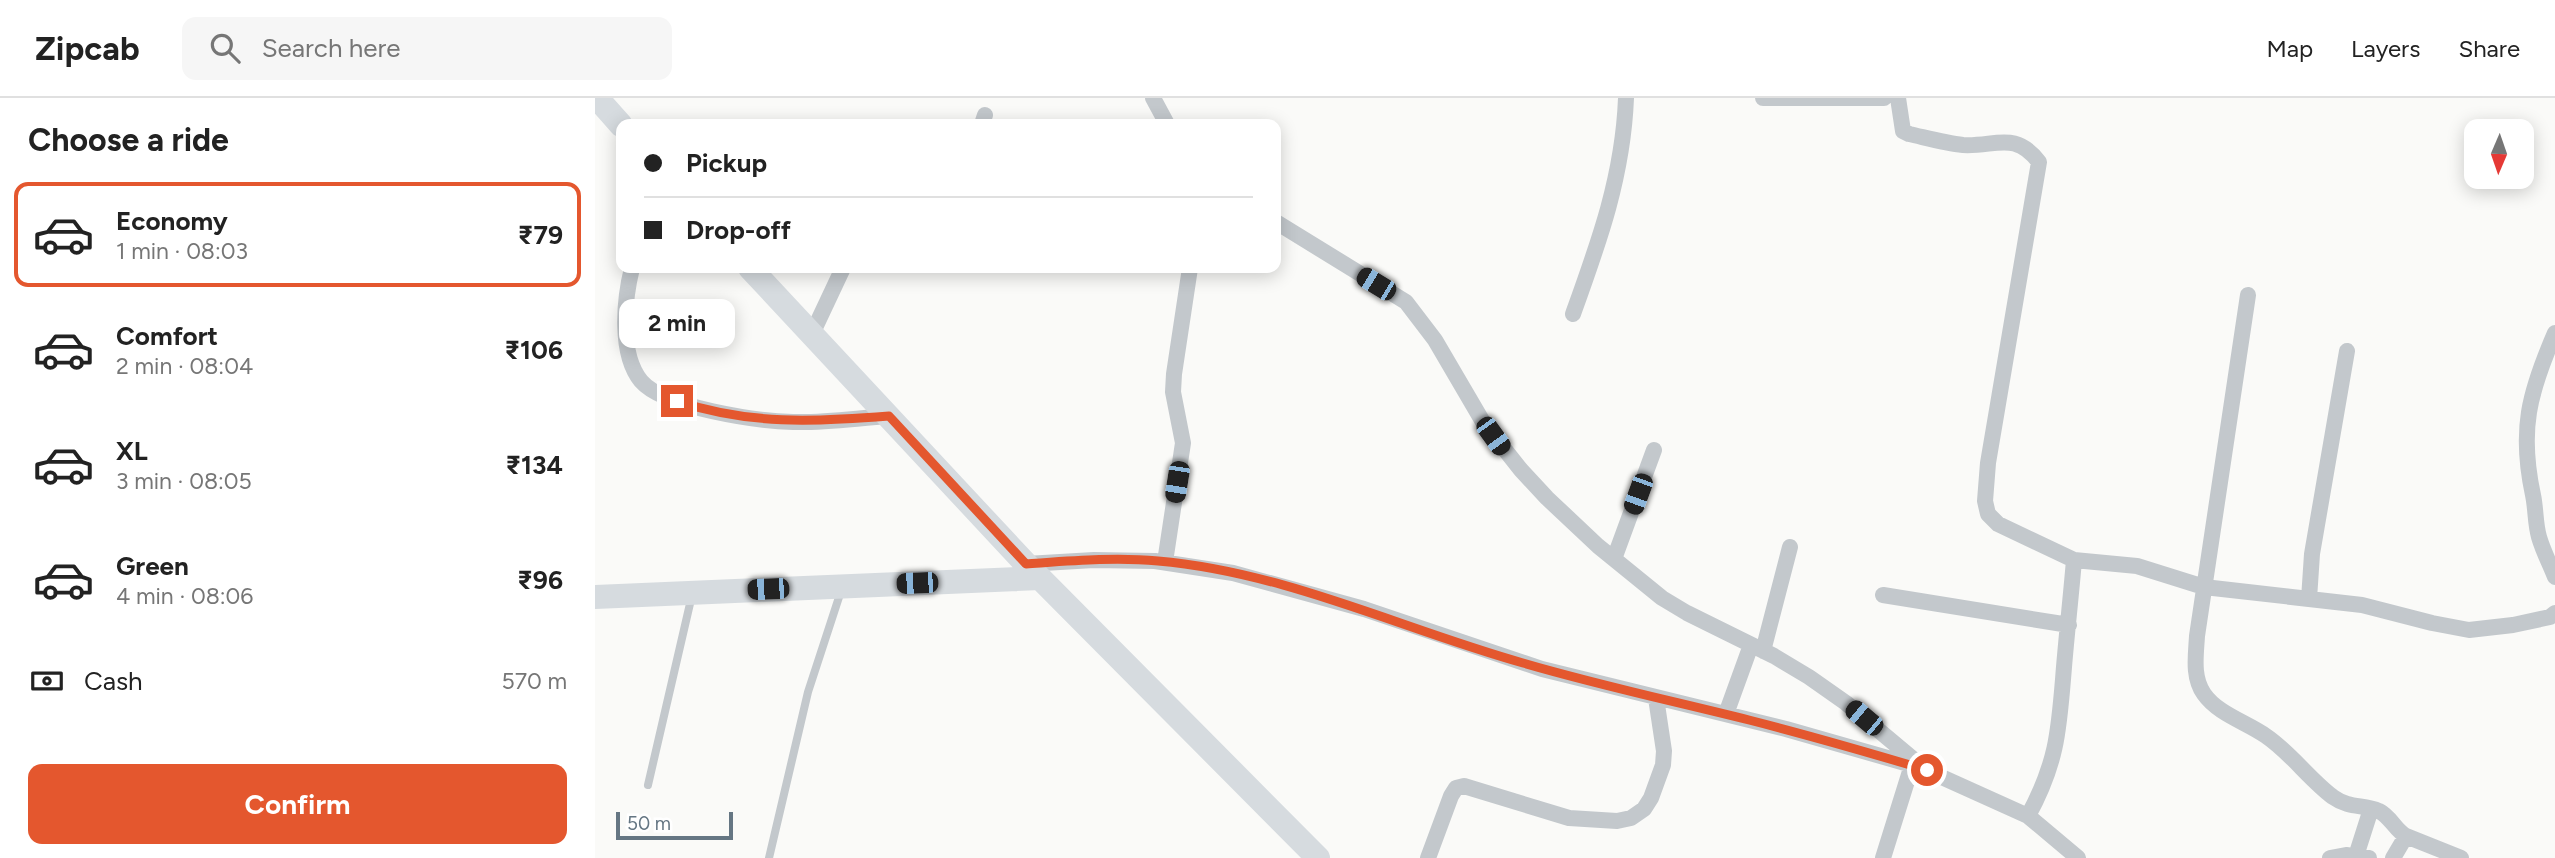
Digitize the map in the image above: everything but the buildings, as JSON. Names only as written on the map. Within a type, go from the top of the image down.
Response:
[{"type":"main road","points":[[597,98],[616,119]]},
{"type":"main road","points":[[755,273],[1033,571],[1318,858]]},
{"type":"main road","points":[[595,597],[843,586],[1033,571]]},
{"type":"street","points":[[1153,98],[1164,119]]},
{"type":"street","points":[[1573,314],[1616,181],[1622,154],[1626,98]]},
{"type":"street","points":[[1763,98],[1884,98]]},
{"type":"street","points":[[1898,98],[1902,131],[1963,145],[2010,142],[2024,147],[2039,162],[1992,438],[1985,501],[1988,514],[1998,524],[2074,560],[2137,566],[2204,587],[2362,605],[2469,630],[2523,624],[2550,617],[2555,613]]},
{"type":"street","points":[[1281,225],[1406,302],[1436,340],[1469,400],[1504,451],[1546,498],[1614,559],[1687,613],[1809,677],[1846,703],[1919,767]]},
{"type":"street","points":[[631,273],[626,342],[631,366],[642,383],[662,396],[691,406],[792,422],[889,416]]},
{"type":"street","points":[[812,334],[841,273]]},
{"type":"street","points":[[1165,562],[1183,443],[1173,391],[1189,273]]},
{"type":"street","points":[[2248,295],[2197,636],[2196,674],[2205,696],[2277,744],[2332,796],[2349,806],[2371,809],[2386,816],[2398,831],[2406,836],[2461,858]]},
{"type":"street","points":[[2555,333],[2536,378],[2525,431],[2525,449],[2537,530],[2555,577]]},
{"type":"street","points":[[2309,599],[2312,554],[2347,351]]},
{"type":"street","points":[[1614,559],[1654,450]]},
{"type":"street","points":[[1726,714],[1757,648],[1790,547]]},
{"type":"street","points":[[1033,571],[1094,560],[1165,562],[1274,583],[1364,609],[1508,659],[1825,740],[1919,767],[2028,816],[2077,858]]},
{"type":"street","points":[[2028,816],[2042,791],[2056,749],[2063,701],[2074,560]]},
{"type":"street","points":[[1884,595],[2069,625]]},
{"type":"street","points":[[1428,858],[1451,796],[1456,788],[1464,786],[1569,818],[1616,821],[1631,818],[1644,809],[1663,765],[1664,751],[1656,698]]},
{"type":"street","points":[[1883,858],[1919,767]]},
{"type":"street","points":[[2330,858],[2363,857],[2371,809]]},
{"type":"street","points":[[2393,858],[2406,836]]},
{"type":"lane","points":[[769,858],[808,692],[843,586]]},
{"type":"lane","points":[[648,785],[692,592]]},
{"type":"route","points":[[677,401],[741,416],[792,422],[889,416],[1026,564],[1094,560],[1155,561],[1233,573],[1364,609],[1508,659],[1557,673],[1786,729],[1927,770]]}]
